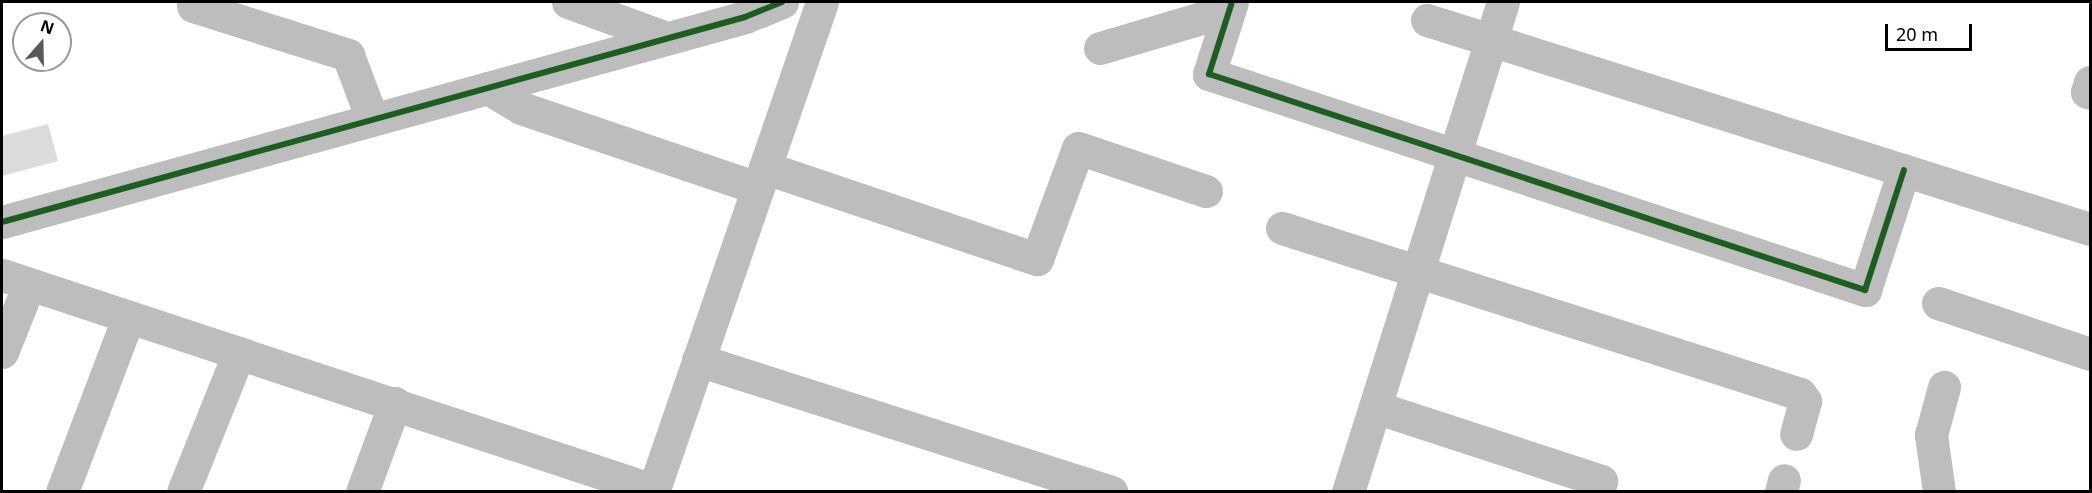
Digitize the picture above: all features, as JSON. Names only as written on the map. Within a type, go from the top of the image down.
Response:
[{"type":"street","points":[[568,2],[668,38]]},
{"type":"street","points":[[2,222],[745,17],[782,2]]},
{"type":"street","points":[[2,352],[15,281],[395,403],[653,491],[822,2]]},
{"type":"street","points":[[1348,492],[1456,157],[1503,2]]},
{"type":"street","points":[[193,6],[348,56],[372,119]]},
{"type":"street","points":[[1231,6],[1209,74],[1865,290],[1904,170]]},
{"type":"street","points":[[1100,48],[1231,6]]},
{"type":"street","points":[[1426,20],[2091,229]]},
{"type":"street","points":[[2091,82],[2087,92],[2091,93]]},
{"type":"street","points":[[488,88],[521,108],[1037,259],[1078,148],[1206,191]]},
{"type":"street","points":[[1282,228],[1800,394],[1805,401],[1796,434]]},
{"type":"street","points":[[1938,303],[2091,354]]},
{"type":"street","points":[[62,492],[128,318]]},
{"type":"street","points":[[183,492],[239,353]]},
{"type":"street","points":[[698,360],[1111,492]]},
{"type":"street","points":[[1939,492],[1931,435],[1944,387]]},
{"type":"street","points":[[362,492],[395,403]]},
{"type":"street","points":[[1375,407],[1601,481],[1598,492]]},
{"type":"building","points":[[48,124],[58,161],[2,176],[2,136]]},
{"type":"cycle path","points":[[2,222],[745,17],[782,2]]},
{"type":"cycle path","points":[[1232,2],[1209,74],[1865,290],[1904,170]]}]
